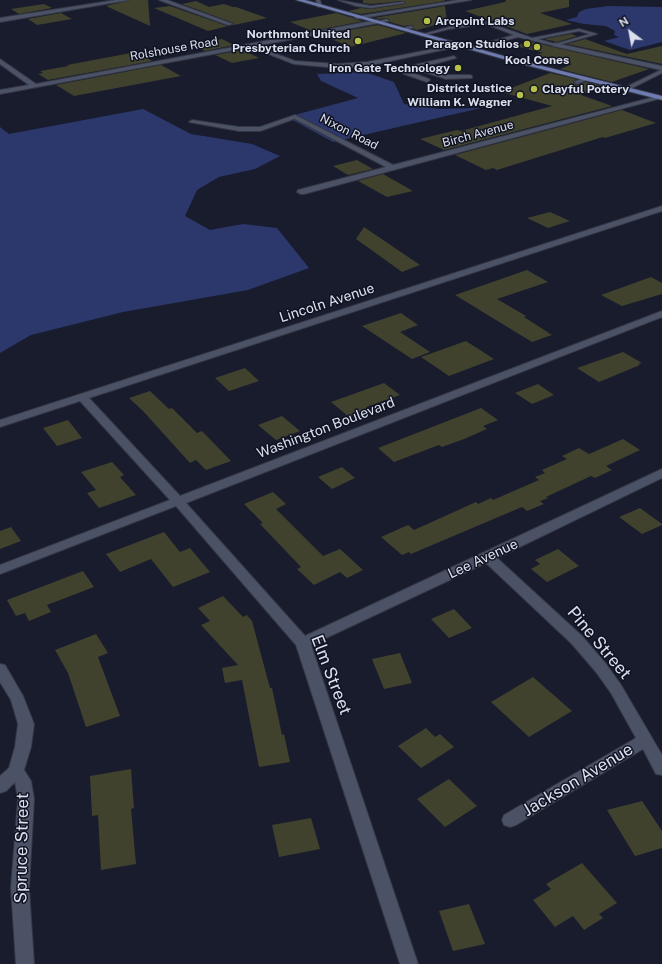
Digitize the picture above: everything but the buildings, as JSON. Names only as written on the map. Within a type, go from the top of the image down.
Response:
[{"type":"main road","points":[[302,0],[470,49],[661,97]]},
{"type":"street","points":[[1,19],[126,0]]},
{"type":"street","points":[[162,0],[230,24]]},
{"type":"street","points":[[357,17],[468,0]]},
{"type":"street","name":"Rolshouse Road","points":[[0,92],[376,22]]},
{"type":"street","points":[[555,45],[662,70]]},
{"type":"street","points":[[0,60],[34,86]]},
{"type":"street","points":[[626,88],[662,70]]},
{"type":"street","name":"Birch Avenue","points":[[300,192],[661,97]]},
{"type":"street","name":"Nixon Road","points":[[295,117],[393,168]]},
{"type":"street","name":"Lincoln Avenue","points":[[0,424],[662,208]]},
{"type":"street","name":"Washington Boulevard","points":[[0,570],[662,314]]},
{"type":"street","name":"Elm Street","points":[[82,397],[178,501],[303,643],[409,964]]},
{"type":"street","name":"Lee Avenue","points":[[303,643],[488,557],[662,473]]},
{"type":"street","name":"Pine Street","points":[[488,557],[577,640],[600,668],[616,689],[662,769]]},
{"type":"street","points":[[0,669],[18,700],[26,724],[23,747],[16,772],[0,786]]},
{"type":"street","name":"Jackson Avenue","points":[[510,820],[645,740]]},
{"type":"street","name":"Spruce Street","points":[[16,772],[23,781],[26,799],[20,888],[25,964]]},
{"type":"lane","points":[[318,0],[320,6]]},
{"type":"lane","points":[[340,0],[371,7],[403,3]]},
{"type":"lane","points":[[376,22],[387,20]]},
{"type":"lane","points":[[422,35],[449,28],[486,23],[519,35],[533,39],[555,45],[595,34],[579,30],[533,39]]},
{"type":"lane","points":[[402,29],[411,27]]},
{"type":"lane","points":[[470,49],[519,35]]},
{"type":"lane","points":[[250,46],[301,64],[351,66],[375,63],[459,45]]},
{"type":"lane","points":[[426,80],[404,71],[407,68],[454,57]]},
{"type":"lane","points":[[412,67],[446,77],[470,78]]},
{"type":"lane","points":[[577,82],[585,79]]},
{"type":"lane","points":[[192,122],[239,129],[260,129],[295,117]]},
{"type":"shaded area","points":[[608,6],[662,7],[662,42],[630,50],[604,41],[619,37],[614,35],[615,31],[606,26],[584,24],[566,20],[577,17],[579,12],[586,9]]},
{"type":"shaded area","points":[[365,72],[394,82],[404,104],[439,109],[481,108],[333,142],[287,117],[358,98],[321,81],[317,74]]},
{"type":"shaded area","points":[[143,109],[191,134],[252,144],[280,156],[255,169],[219,177],[197,190],[185,216],[210,230],[243,224],[277,228],[309,268],[248,290],[123,312],[31,335],[0,353],[0,127],[9,134]]},
{"type":"place","name":"Arcpoint Labs","points":[[427,21]]},
{"type":"place","name":"Northmont United Presbyterian Church","points":[[358,41]]},
{"type":"place","name":"Paragon Studios","points":[[527,44]]},
{"type":"place","name":"Kool Cones","points":[[537,47]]},
{"type":"place","name":"Iron Gate Technology","points":[[458,68]]},
{"type":"place","name":"Clayful Pottery","points":[[534,89]]},
{"type":"place","name":"District Justice William K. Wagner","points":[[520,95]]}]
